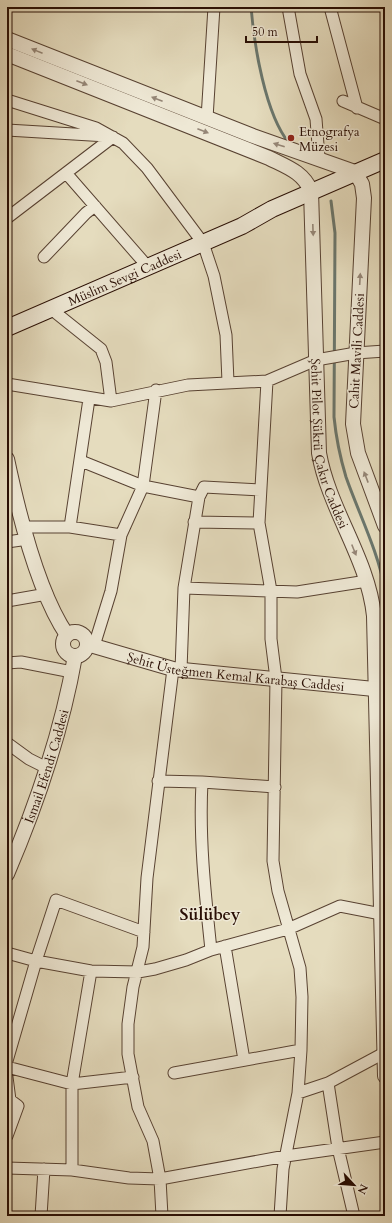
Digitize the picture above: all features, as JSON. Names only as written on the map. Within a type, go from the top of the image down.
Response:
[{"type":"main road","name":"Müslim Sevgi Caddesi","points":[[7,328],[242,226],[275,217],[312,196],[358,176],[385,160]]},
{"type":"main road","name":"Müslim Sevgi Caddesi","points":[[358,176],[385,169]]},
{"type":"street","points":[[207,118],[214,7]]},
{"type":"street","points":[[288,7],[300,74],[316,119],[319,158]]},
{"type":"street","points":[[330,7],[357,108]]},
{"type":"street","points":[[7,39],[253,136],[319,158],[358,176]]},
{"type":"street","points":[[7,54],[269,158],[298,172],[304,178],[312,196]]},
{"type":"street","points":[[7,100],[96,128],[123,143],[147,168],[203,243],[214,276],[226,336],[228,382]]},
{"type":"street","points":[[343,101],[385,119]]},
{"type":"street","points":[[7,130],[113,137]]},
{"type":"street","points":[[7,218],[113,137]]},
{"type":"street","points":[[66,173],[148,267]]},
{"type":"street","name":"Cahit Mavili Caddesi","points":[[358,176],[364,198],[350,354],[355,440],[362,467],[385,526]]},
{"type":"street","name":"Şehit Pilot Şükrü Çakır Caddesi","points":[[312,196],[319,359],[318,443],[321,462],[367,581],[374,616],[381,690],[381,914],[385,1076]]},
{"type":"street","points":[[44,257],[86,213],[95,206]]},
{"type":"street","points":[[51,309],[101,349],[106,362],[111,401]]},
{"type":"street","points":[[7,384],[89,399],[111,401],[188,384],[267,381],[319,359],[350,354],[385,351]]},
{"type":"street","points":[[267,381],[259,523],[271,591],[271,639],[276,680],[273,861],[278,891],[300,968],[302,997],[301,1050],[298,1093],[283,1169],[280,1216]]},
{"type":"street","points":[[91,645],[81,633],[74,632],[67,636],[64,647],[68,653],[75,656],[83,653],[91,645],[111,591],[121,535],[143,486],[156,390]]},
{"type":"street","points":[[70,527],[89,399]]},
{"type":"street","points":[[7,459],[26,533],[46,594],[59,624],[67,636]]},
{"type":"street","points":[[81,461],[143,486],[199,497]]},
{"type":"street","points":[[162,1216],[160,1179],[153,1141],[138,1107],[128,1054],[128,1024],[144,932],[147,878],[158,781],[177,670],[184,588],[194,522],[199,497],[204,487],[260,490]]},
{"type":"street","points":[[194,522],[259,523]]},
{"type":"street","points":[[7,542],[26,533],[70,527],[121,535]]},
{"type":"street","points":[[184,588],[297,592],[367,581]]},
{"type":"street","points":[[7,601],[46,594]]},
{"type":"street","name":"Şehit Üsteğmen Kemal Karabaş Caddesi","points":[[91,645],[177,670],[381,690]]},
{"type":"street","name":"İsmail Efendi Caddesi","points":[[7,874],[32,813],[47,768],[75,656]]},
{"type":"street","points":[[7,663],[21,662],[72,672]]},
{"type":"street","points":[[7,743],[29,759],[47,768]]},
{"type":"street","points":[[158,781],[202,782],[275,787]]},
{"type":"street","points":[[202,782],[200,818],[211,950]]},
{"type":"street","points":[[7,1061],[36,961],[56,900],[144,932]]},
{"type":"street","points":[[7,954],[91,971],[138,972],[186,960],[211,950],[288,929],[340,906],[381,914]]},
{"type":"street","points":[[225,946],[244,1060]]},
{"type":"street","points":[[72,1170],[72,1084],[91,971]]},
{"type":"street","points":[[174,1073],[301,1050]]},
{"type":"street","points":[[298,1093],[328,1083],[384,1054]]},
{"type":"street","points":[[7,1067],[72,1084],[133,1077]]},
{"type":"street","points":[[7,1077],[10,1100],[18,1106],[7,1136]]},
{"type":"street","points":[[328,1083],[338,1148],[354,1216]]},
{"type":"street","points":[[7,1168],[72,1170],[129,1178],[160,1179],[286,1156],[385,1142]]},
{"type":"street","points":[[41,1216],[44,1169]]},
{"type":"waterway","points":[[251,7],[258,59],[267,97],[273,115],[289,143]]},
{"type":"waterway","points":[[331,201],[335,233],[334,417],[336,432],[346,477],[378,561],[385,590]]},
{"type":"place","name":"Etnografya Müzesi","points":[[291,138]]},
{"type":"district","name":"Sülübey","points":[[210,914]]}]
